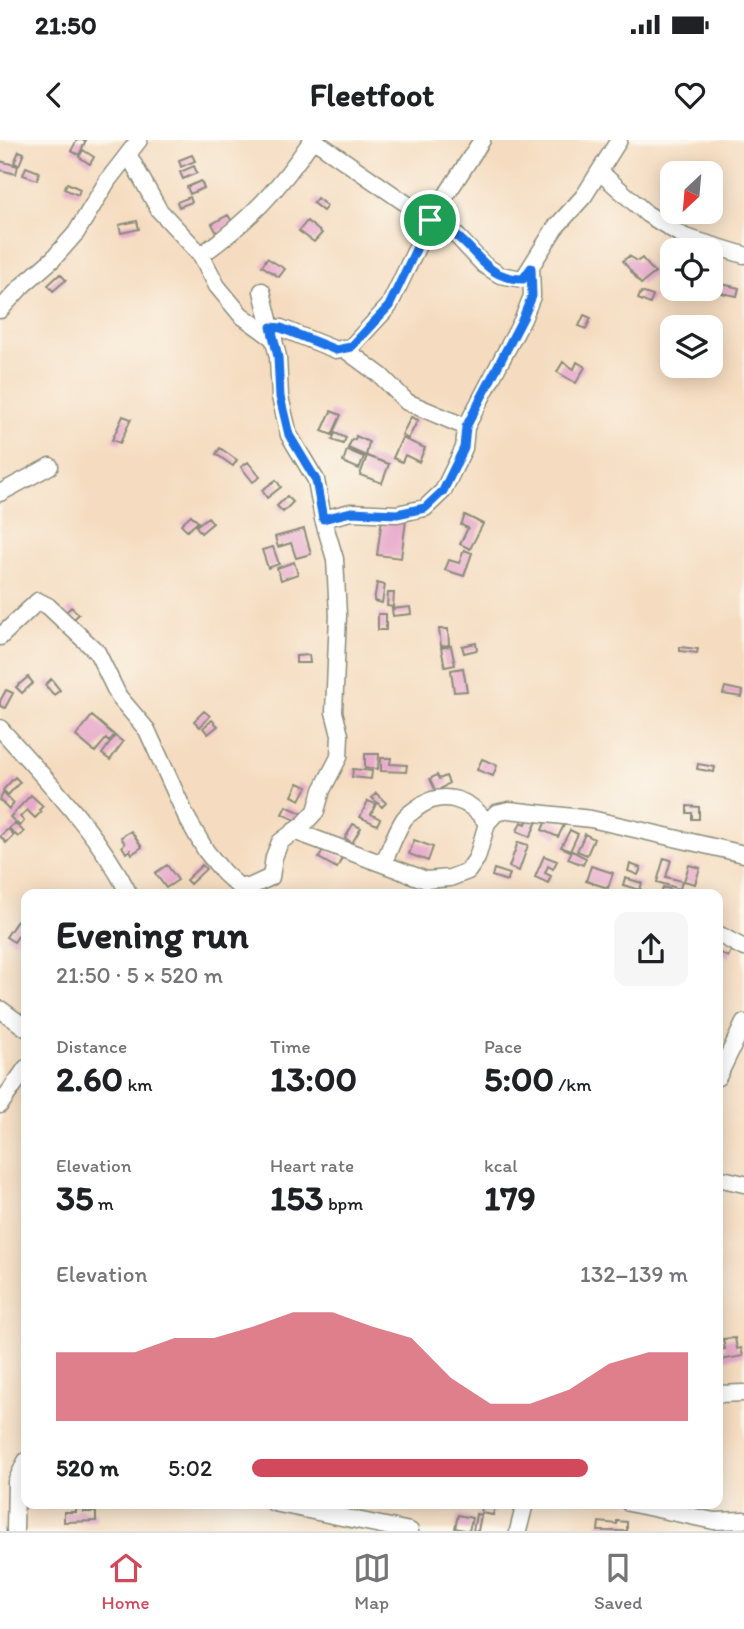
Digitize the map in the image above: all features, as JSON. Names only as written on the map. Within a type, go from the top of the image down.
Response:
[{"type":"street","points":[[0,310],[76,233],[108,180],[139,140]]},
{"type":"street","points":[[201,255],[228,236],[278,189],[313,140],[456,235],[484,265],[500,275],[523,279],[555,228],[584,196],[620,140]]},
{"type":"street","points":[[272,333],[281,328],[336,350],[351,347],[389,306],[430,220],[482,140]]},
{"type":"street","points":[[128,154],[159,211],[201,255],[217,286],[242,315],[272,333]]},
{"type":"street","points":[[600,172],[648,214],[685,237],[744,255]]},
{"type":"street","points":[[323,519],[351,512],[397,514],[425,508],[443,491],[464,448],[466,427],[532,296],[531,268]]},
{"type":"street","points":[[252,889],[271,877],[280,842],[316,811],[322,790],[339,757],[340,735],[334,712],[338,615],[335,559],[323,519],[316,480],[289,435],[280,397],[278,357],[262,291]]},
{"type":"street","points":[[343,348],[381,376],[407,402],[466,427]]},
{"type":"street","points":[[0,493],[50,466]]},
{"type":"street","points":[[0,637],[38,601],[48,606],[97,652],[119,697],[147,730],[187,818],[206,850],[224,873],[245,889]]},
{"type":"street","points":[[0,728],[75,814],[119,873],[127,889]]},
{"type":"street","points":[[383,864],[405,817],[424,803],[443,797],[464,802],[478,811],[487,824]]},
{"type":"street","points":[[294,831],[426,880],[450,878],[468,871],[477,858],[487,824],[496,813],[522,810],[608,822],[744,854]]},
{"type":"street","points":[[723,937],[744,948]]},
{"type":"street","points":[[0,1009],[21,1024]]},
{"type":"street","points":[[723,1071],[737,1055],[744,1023]]},
{"type":"street","points":[[0,1105],[21,1075]]},
{"type":"street","points":[[723,1179],[744,1184]]},
{"type":"street","points":[[723,1394],[744,1393]]},
{"type":"street","points":[[15,1531],[16,1482],[21,1472]]},
{"type":"street","points":[[302,1509],[399,1530]]},
{"type":"street","points":[[518,1531],[524,1509]]},
{"type":"street","points":[[657,1509],[714,1521],[744,1520]]},
{"type":"building","points":[[77,140],[86,140],[79,155],[71,151]]},
{"type":"building","points":[[83,150],[94,157],[90,164],[79,157]]},
{"type":"building","points":[[19,151],[24,153],[19,165],[14,163]]},
{"type":"building","points":[[192,155],[195,161],[181,167],[179,160]]},
{"type":"building","points":[[0,161],[18,166],[16,174],[0,170]]},
{"type":"building","points":[[194,166],[197,173],[183,179],[180,172]]},
{"type":"building","points":[[26,167],[39,172],[37,180],[23,175]]},
{"type":"building","points":[[201,181],[204,188],[190,194],[187,187]]},
{"type":"building","points":[[67,183],[80,189],[78,195],[64,189]]},
{"type":"building","points":[[190,197],[192,202],[179,207],[177,202]]},
{"type":"building","points":[[317,198],[327,206],[323,211],[313,203]]},
{"type":"building","points":[[228,215],[233,223],[217,233],[212,224]]},
{"type":"building","points":[[137,221],[139,229],[121,233],[119,225]]},
{"type":"building","points":[[307,221],[322,233],[314,242],[299,231]]},
{"type":"building","points":[[629,256],[638,261],[642,258],[655,273],[641,284],[623,261]]},
{"type":"building","points":[[267,258],[285,269],[279,277],[262,266]]},
{"type":"building","points":[[60,274],[66,280],[53,291],[48,285]]},
{"type":"building","points":[[723,284],[739,288],[737,296],[723,293]]},
{"type":"building","points":[[641,292],[653,296],[650,304],[638,299]]},
{"type":"building","points":[[584,315],[591,318],[586,329],[579,326]]},
{"type":"building","points":[[563,362],[574,369],[577,362],[585,367],[576,383],[557,372]]},
{"type":"building","points":[[331,411],[341,415],[332,435],[322,431]]},
{"type":"building","points":[[123,416],[131,419],[120,443],[112,440]]},
{"type":"building","points":[[411,417],[418,420],[408,439],[402,435]]},
{"type":"building","points":[[335,433],[346,438],[343,444],[332,440]]},
{"type":"building","points":[[356,436],[369,442],[366,456],[348,448]]},
{"type":"building","points":[[402,438],[425,448],[419,462],[405,455],[402,462],[393,458]]},
{"type":"building","points":[[220,448],[237,460],[233,466],[216,454]]},
{"type":"building","points":[[347,450],[364,457],[359,469],[343,462]]},
{"type":"building","points":[[367,456],[389,464],[382,483],[360,475]]},
{"type":"building","points":[[248,462],[260,477],[253,482],[241,467]]},
{"type":"building","points":[[276,480],[281,487],[267,498],[262,490]]},
{"type":"building","points":[[287,496],[293,502],[283,512],[277,506]]},
{"type":"building","points":[[191,515],[198,522],[187,531],[181,524]]},
{"type":"building","points":[[465,515],[483,524],[470,549],[460,544],[468,528],[461,525]]},
{"type":"building","points":[[208,517],[213,523],[201,533],[196,526]]},
{"type":"building","points":[[382,518],[406,521],[401,558],[377,555]]},
{"type":"building","points":[[304,529],[311,554],[296,558],[291,543],[278,547],[275,537]]},
{"type":"building","points":[[273,547],[279,564],[268,568],[262,550]]},
{"type":"building","points":[[464,550],[472,553],[464,576],[445,570],[449,560],[459,563]]},
{"type":"building","points":[[294,562],[298,574],[281,580],[277,568]]},
{"type":"building","points":[[377,583],[385,585],[382,603],[374,601]]},
{"type":"building","points":[[388,593],[394,593],[393,607],[387,606]]},
{"type":"building","points":[[71,607],[79,614],[74,619],[66,612]]},
{"type":"building","points":[[410,607],[411,614],[393,616],[392,609]]},
{"type":"building","points":[[378,614],[386,614],[386,630],[378,630]]},
{"type":"building","points":[[439,629],[448,629],[449,645],[441,646]]},
{"type":"building","points":[[476,643],[477,650],[464,653],[462,646]]},
{"type":"building","points":[[451,646],[455,665],[445,667],[441,648]]},
{"type":"building","points":[[680,647],[698,649],[697,653],[680,651]]},
{"type":"building","points":[[309,655],[310,663],[296,663],[296,656]]},
{"type":"building","points":[[463,668],[467,691],[454,692],[451,670]]},
{"type":"building","points":[[28,677],[33,683],[22,693],[16,687]]},
{"type":"building","points":[[51,679],[60,690],[54,695],[45,685]]},
{"type":"building","points":[[725,687],[743,691],[742,697],[723,694]]},
{"type":"building","points":[[6,690],[13,693],[5,708],[0,706],[0,701]]},
{"type":"building","points":[[204,711],[210,716],[200,727],[194,721]]},
{"type":"building","points":[[92,716],[114,735],[109,742],[106,739],[95,752],[76,736]]},
{"type":"building","points":[[212,720],[218,726],[208,734],[203,728]]},
{"type":"building","points":[[115,736],[123,742],[110,760],[102,754]]},
{"type":"building","points":[[365,754],[379,754],[378,769],[365,768]]},
{"type":"building","points":[[381,758],[391,758],[390,764],[407,765],[406,772],[381,771]]},
{"type":"building","points":[[482,759],[497,765],[493,776],[477,770]]},
{"type":"building","points":[[698,764],[715,767],[714,772],[697,769]]},
{"type":"building","points":[[353,769],[372,771],[371,779],[352,777]]},
{"type":"building","points":[[437,775],[439,779],[446,776],[449,783],[436,792],[430,779]]},
{"type":"building","points":[[15,777],[20,782],[8,795],[3,790]]},
{"type":"building","points":[[298,783],[307,787],[300,800],[292,796]]},
{"type":"building","points":[[3,792],[14,803],[9,809],[0,800]]},
{"type":"building","points":[[376,793],[386,803],[382,807],[372,798]]},
{"type":"building","points":[[31,795],[43,806],[39,810],[41,812],[35,818],[27,810],[20,817],[24,821],[20,826],[10,817]]},
{"type":"building","points":[[368,801],[376,804],[371,814],[380,819],[377,825],[360,817]]},
{"type":"building","points":[[286,806],[306,815],[302,823],[282,814]]},
{"type":"building","points":[[687,806],[699,807],[699,819],[692,819],[692,813],[687,813]]},
{"type":"building","points":[[530,814],[539,817],[530,837],[517,831],[521,822],[526,824]]},
{"type":"building","points":[[547,818],[564,825],[558,837],[542,830]]},
{"type":"building","points":[[15,823],[24,832],[18,837],[9,828]]},
{"type":"building","points":[[353,824],[361,828],[352,843],[345,838]]},
{"type":"building","points":[[8,829],[14,835],[6,843],[0,836]]},
{"type":"building","points":[[570,830],[578,834],[570,851],[561,847]]},
{"type":"building","points":[[131,831],[142,847],[132,854],[130,850],[126,853],[121,837]]},
{"type":"building","points":[[585,834],[594,839],[587,855],[577,851]]},
{"type":"building","points":[[414,840],[433,847],[428,861],[409,854]]},
{"type":"building","points":[[518,842],[528,845],[519,871],[509,867]]},
{"type":"building","points":[[324,848],[342,858],[337,868],[319,858]]},
{"type":"building","points":[[572,851],[586,858],[583,865],[568,859]]},
{"type":"building","points":[[544,856],[557,861],[553,869],[548,866],[545,873],[551,876],[548,883],[535,877]]},
{"type":"building","points":[[664,858],[671,860],[666,877],[682,881],[680,889],[657,882]]},
{"type":"building","points":[[630,864],[641,868],[638,875],[628,871]]},
{"type":"building","points":[[167,865],[178,880],[166,888],[155,873]]},
{"type":"building","points":[[202,865],[206,869],[190,884],[186,880]]},
{"type":"building","points":[[689,865],[700,868],[695,884],[684,881]]},
{"type":"building","points":[[591,866],[613,873],[608,888],[586,881]]},
{"type":"building","points":[[494,869],[510,874],[507,881],[492,876]]},
{"type":"building","points":[[625,878],[642,883],[640,889],[623,885]]},
{"type":"building","points":[[17,921],[21,924],[21,932],[14,942],[6,937]]},
{"type":"building","points":[[723,944],[732,949],[728,957],[723,954]]},
{"type":"building","points":[[735,1338],[737,1349],[741,1348],[743,1356],[723,1359],[723,1339]]},
{"type":"building","points":[[76,1509],[96,1512],[96,1521],[64,1522],[64,1512],[76,1512]]},
{"type":"building","points":[[482,1509],[494,1509],[493,1515],[481,1513]]},
{"type":"building","points":[[476,1514],[481,1515],[478,1531],[473,1531]]},
{"type":"building","points":[[458,1515],[472,1518],[469,1531],[455,1528]]},
{"type":"building","points":[[617,1521],[627,1522],[627,1531],[598,1531],[599,1522],[617,1524]]},
{"type":"route","points":[[430,220],[456,235],[484,265],[500,275],[523,279],[531,268],[532,296],[466,427],[464,448],[443,491],[425,508],[397,514],[351,512],[323,519],[316,480],[289,435],[280,397],[278,357],[271,327],[281,328],[336,350],[351,347],[389,306],[430,220]]}]
